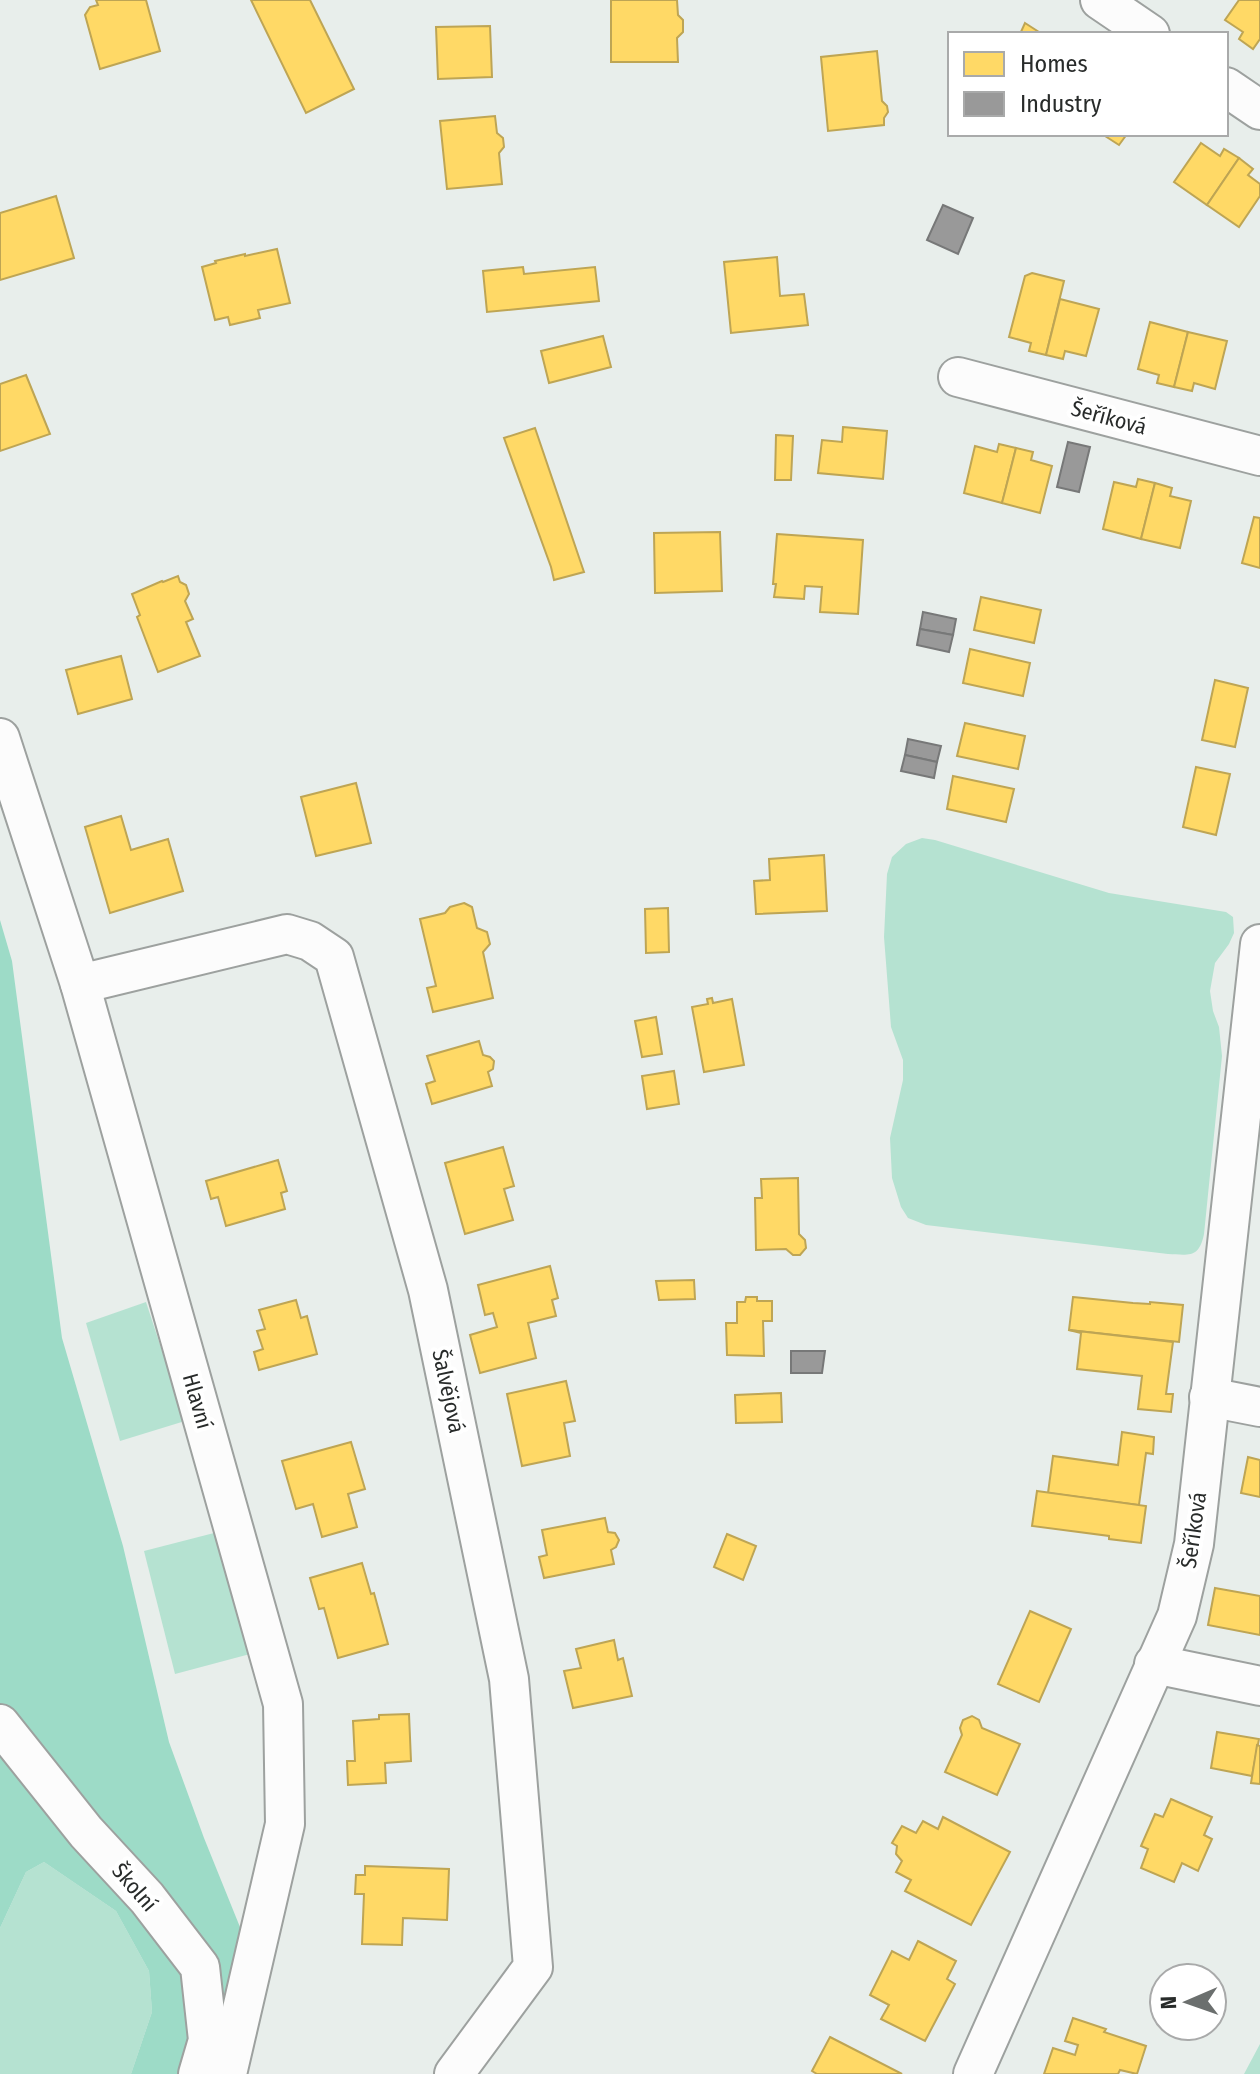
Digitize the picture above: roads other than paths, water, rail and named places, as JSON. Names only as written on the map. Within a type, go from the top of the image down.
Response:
[{"type":"street","points":[[1100,0],[1147,32]]},
{"type":"street","points":[[1228,88],[1260,110]]},
{"type":"street","name":"Šeříková","points":[[958,377],[1260,456]]},
{"type":"street","name":"Hlavní","points":[[0,738],[80,984],[283,1704],[285,1824],[227,2074]]},
{"type":"street","name":"Šalvějová","points":[[80,984],[287,934],[310,941],[334,957],[428,1290],[509,1679],[533,1967],[454,2074]]},
{"type":"street","name":"Šeříková","points":[[973,2074],[1177,1616],[1186,1583],[1194,1544],[1209,1397],[1253,1070],[1260,944]]},
{"type":"street","points":[[1209,1397],[1260,1407]]},
{"type":"street","points":[[1154,1664],[1260,1686]]},
{"type":"street","name":"Školní","points":[[0,1724],[86,1832],[147,1898],[200,1967],[208,2040],[198,2074]]}]
